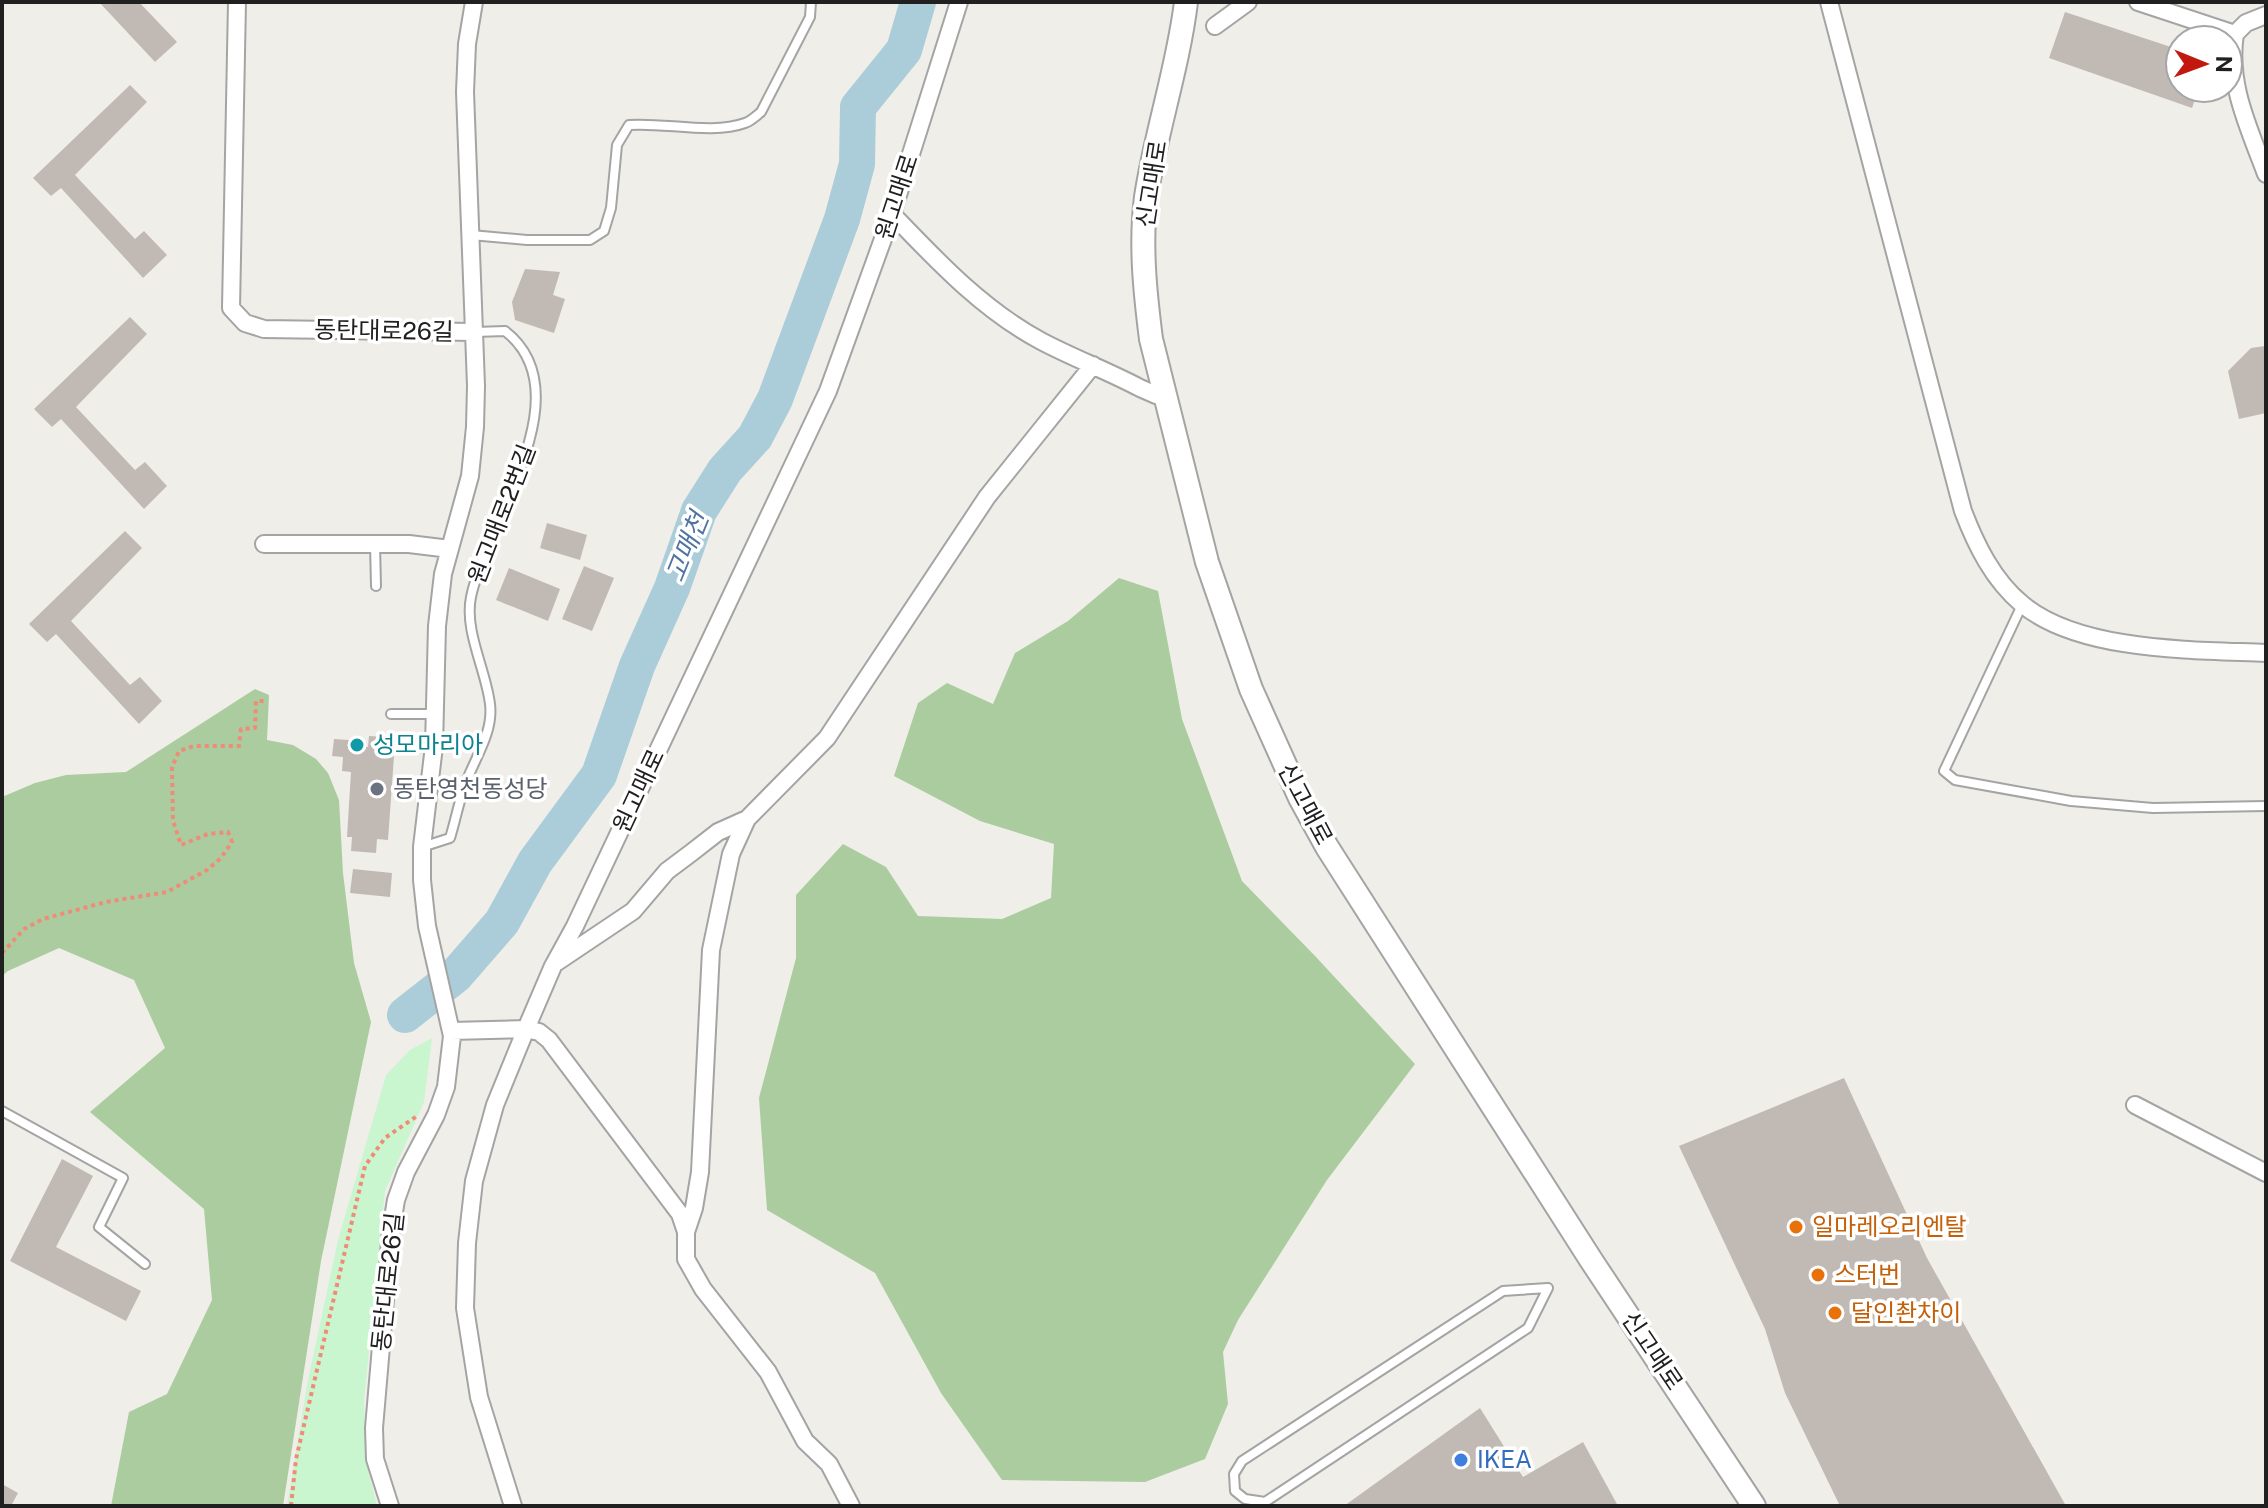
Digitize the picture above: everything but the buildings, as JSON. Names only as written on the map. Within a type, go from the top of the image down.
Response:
[{"type":"street","name":"동탄대로26길","points":[[237,2],[231,308],[245,323],[264,329],[474,332],[475,427],[470,476],[443,574],[437,626],[434,746],[422,847],[422,880],[431,944],[452,1036],[446,1087],[406,1172],[396,1200],[391,1230],[374,1428],[375,1459],[390,1506]]},
{"type":"street","points":[[474,2],[467,44],[465,92],[474,332]]},
{"type":"street","name":"원고매로","points":[[526,1029],[553,966],[575,926],[828,391],[892,214],[959,2]]},
{"type":"street","name":"신고매로","points":[[1186,2],[1173,76],[1151,167],[1143,235],[1146,307],[1164,396],[1207,562],[1251,689],[1300,798],[1327,847],[1574,1233],[1754,1506]]},
{"type":"street","points":[[1215,26],[1248,2]]},
{"type":"street","points":[[1829,2],[1963,511],[1976,544],[1997,577],[2022,605],[2055,624],[2093,637],[2154,648],[2266,653]]},
{"type":"street","points":[[2138,2],[2205,24]]},
{"type":"street","points":[[2244,25],[2266,15]]},
{"type":"street","points":[[2240,104],[2266,174]]},
{"type":"street","points":[[892,214],[935,259],[985,304],[1039,340],[1164,396]]},
{"type":"street","points":[[851,1506],[829,1464],[805,1441],[768,1372],[703,1289],[686,1259],[686,1232],[700,1172],[711,950],[731,854],[747,819],[827,738],[987,497],[1093,365]]},
{"type":"street","points":[[264,544],[409,544],[450,549]]},
{"type":"street","points":[[553,966],[633,911],[667,871],[718,832],[747,819]]},
{"type":"street","points":[[450,1025],[526,1029],[539,1032],[549,1040],[680,1214],[686,1232]]},
{"type":"street","points":[[513,1506],[479,1397],[465,1308],[466,1256],[474,1181],[495,1105],[526,1029]]},
{"type":"street","points":[[2135,1105],[2266,1173]]},
{"type":"lane","points":[[470,234],[527,240],[590,240],[604,231],[611,208],[617,145],[629,125],[646,123],[699,128],[747,123],[761,112],[810,17],[811,2]]},
{"type":"lane","name":"원고매로2번길","points":[[422,847],[450,838],[463,788],[486,737],[491,707],[469,613],[471,596],[532,435],[536,404],[530,365],[516,340],[505,331],[474,332]]},
{"type":"lane","points":[[375,544],[376,586]]},
{"type":"lane","points":[[2022,605],[1944,771],[1955,780],[2071,801],[2153,808],[2266,806]]},
{"type":"lane","points":[[391,714],[435,714]]},
{"type":"lane","points":[[2,1111],[123,1178],[99,1227],[145,1264]]},
{"type":"lane","points":[[1548,1288],[1528,1328],[1265,1502],[1245,1499],[1235,1491],[1234,1474],[1242,1461],[1503,1291],[1548,1288]]},
{"type":"path","points":[[2,953],[24,929],[43,919],[106,902],[167,892],[207,870],[221,858],[232,842],[228,832],[208,834],[181,845],[173,821],[172,767],[179,751],[194,746],[239,746],[241,729],[255,728],[256,701],[266,701]]},
{"type":"path","points":[[291,1506],[296,1459],[365,1166],[385,1138],[411,1119],[440,1104]]},
{"type":"green space","points":[[1119,578],[1158,591],[1182,719],[1242,881],[1415,1064],[1327,1180],[1238,1320],[1223,1352],[1228,1404],[1205,1459],[1145,1482],[1002,1480],[941,1393],[875,1273],[767,1210],[759,1098],[796,958],[796,895],[843,844],[886,867],[918,916],[1002,919],[1051,898],[1054,844],[980,821],[894,776],[918,703],[947,683],[993,704],[1015,653],[1068,621]]},
{"type":"green space","points":[[255,689],[269,695],[267,740],[293,745],[316,759],[328,773],[339,800],[343,873],[354,963],[371,1022],[321,1261],[283,1506],[111,1506],[129,1412],[167,1394],[212,1300],[204,1209],[90,1112],[165,1048],[134,980],[59,948],[2,976],[2,797],[35,783],[66,775],[126,772]]},
{"type":"green space","points":[[432,1038],[424,1102],[385,1191],[364,1401],[366,1462],[377,1506],[287,1506],[307,1385],[338,1240],[386,1075],[410,1050]]},
{"type":"waterway","name":"고매천","points":[[405,1015],[456,975],[502,922],[535,862],[599,775],[637,666],[672,588],[699,511],[725,470],[755,437],[775,399],[842,219],[857,164],[858,107],[904,50],[918,2]]},
{"type":"place","name":"성모마리아","points":[[357,745]]},
{"type":"place","name":"동탄영천동성당","points":[[377,789]]},
{"type":"place","name":"일마레오리엔탈","points":[[1796,1227]]},
{"type":"place","name":"스터번","points":[[1818,1275]]},
{"type":"place","name":"달인촨차이","points":[[1835,1313]]},
{"type":"place","name":"IKEA","points":[[1461,1460]]}]
